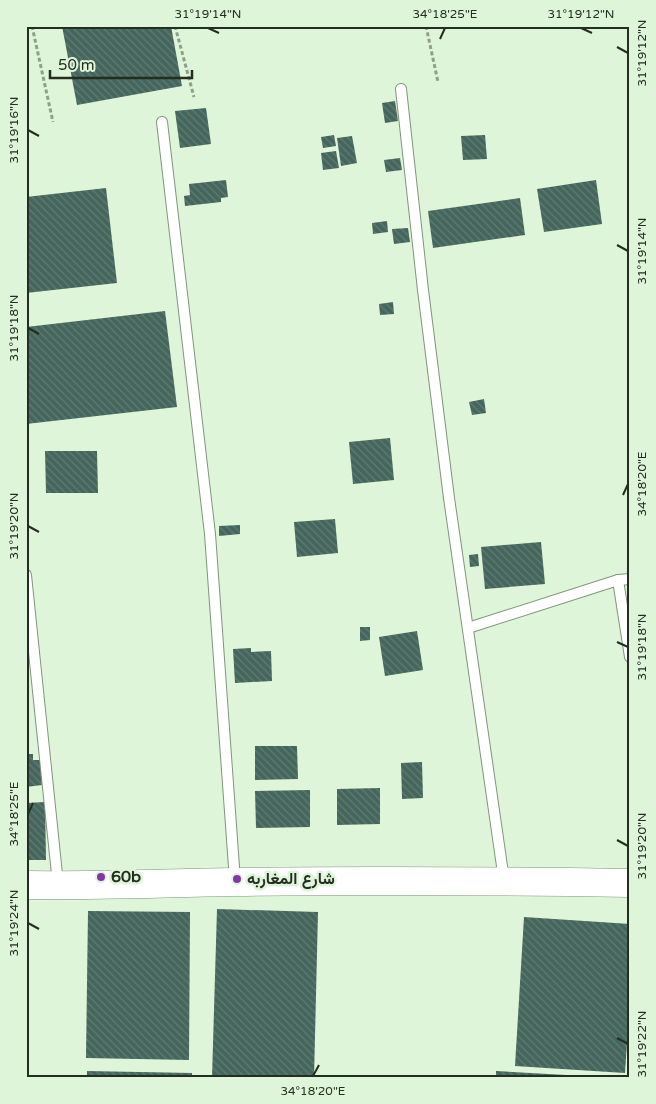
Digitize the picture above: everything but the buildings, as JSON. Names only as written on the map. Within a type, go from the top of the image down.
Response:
[{"type":"street","points":[[26,885],[504,881],[630,884]]},
{"type":"lane","points":[[400,89],[447,478],[504,881]]},
{"type":"lane","points":[[162,122],[210,534],[236,882]]},
{"type":"lane","points":[[26,575],[58,885]]},
{"type":"lane","points":[[468,628],[618,580],[630,579]]},
{"type":"lane","points":[[618,580],[630,657]]},
{"type":"path","points":[[32,26],[53,122]]},
{"type":"path","points":[[175,26],[194,97]]},
{"type":"path","points":[[426,26],[438,82]]},
{"type":"place","name":"60b","points":[[101,877]]},
{"type":"place","name":"شارع المغاربه","points":[[237,879]]}]
